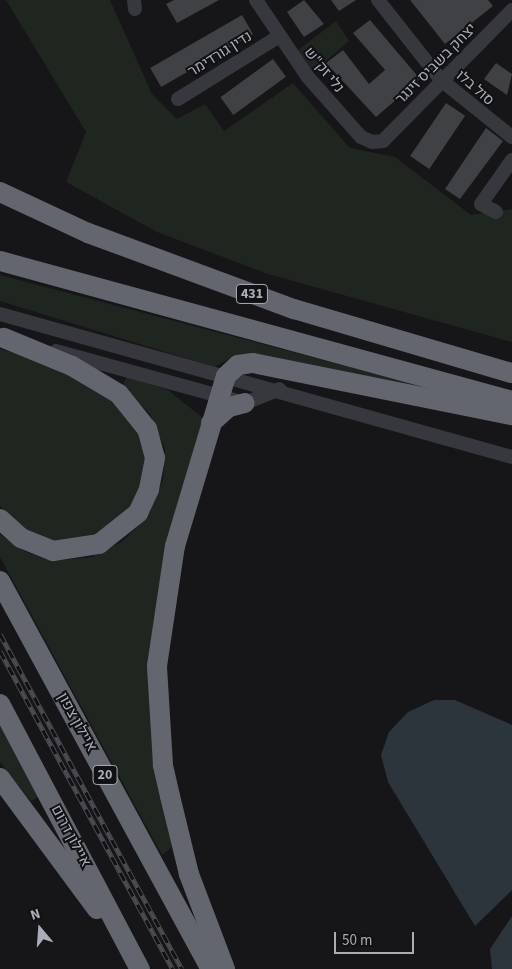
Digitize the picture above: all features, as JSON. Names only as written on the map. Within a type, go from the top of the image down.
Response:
[{"type":"highway","name":"431","points":[[0,192],[88,233],[294,309],[512,373]]},
{"type":"highway","name":"431","points":[[0,261],[512,401]]},
{"type":"highway","points":[[0,519],[21,538],[53,551],[99,544],[138,512],[150,489],[155,458],[147,429],[118,394],[72,366],[2,337]]},
{"type":"highway","points":[[225,969],[180,838],[163,765],[158,708],[160,632],[169,573],[210,424],[226,376],[238,365],[253,363],[512,415]]},
{"type":"highway","points":[[210,424],[229,407],[245,403]]},
{"type":"highway","name":"איילון צפון","points":[[0,581],[211,969]]},
{"type":"highway","name":"איילון דרום","points":[[0,704],[139,969]]},
{"type":"highway","points":[[0,778],[139,969]]},
{"type":"street","name":"נלי זק\"ש","points":[[256,0],[278,37],[361,137],[383,140]]},
{"type":"street","name":"סול בלו","points":[[378,0],[441,80],[512,137]]},
{"type":"street","name":"יצחק בשביס זינגר","points":[[383,140],[512,10]]},
{"type":"street","name":"נדין גורדימר","points":[[178,98],[278,37]]},
{"type":"street","points":[[496,212],[481,204],[512,160]]},
{"type":"street","points":[[0,314],[279,389],[512,457]]},
{"type":"street","points":[[2,337],[245,403],[279,389]]},
{"type":"shaded area","points":[[6,0],[110,0],[152,94],[177,119],[205,104],[224,131],[293,83],[350,148],[395,157],[471,215],[512,209],[512,342],[268,274],[157,232],[66,182],[86,132]]},
{"type":"shaded area","points":[[336,21],[349,41],[312,73],[298,50]]},
{"type":"shaded area","points":[[0,275],[444,392],[231,358],[214,367],[0,301]]},
{"type":"shaded area","points":[[0,349],[33,358],[104,392],[140,432],[147,469],[131,508],[104,533],[65,544],[34,536],[0,506]]},
{"type":"shaded area","points":[[127,376],[168,390],[204,419],[168,539],[149,658],[152,751],[172,847],[162,855],[0,557],[0,534],[26,552],[51,561],[92,557],[123,541],[146,518],[163,480],[165,449],[150,414],[122,387]]},
{"type":"shaded area","points":[[434,700],[455,700],[512,725],[512,890],[475,926],[388,782],[381,755],[389,732],[408,712]]},
{"type":"shaded area","points":[[0,718],[42,795],[31,801],[0,762]]},
{"type":"shaded area","points":[[512,916],[512,969],[492,969],[490,949]]},
{"type":"building","points":[[174,0],[219,0],[177,23],[166,4]]},
{"type":"building","points":[[304,0],[324,24],[304,37],[287,12]]},
{"type":"building","points":[[331,0],[356,0],[339,11]]},
{"type":"building","points":[[410,0],[488,0],[493,6],[445,44]]},
{"type":"building","points":[[242,15],[253,34],[161,87],[150,68]]},
{"type":"building","points":[[370,20],[420,79],[376,117],[326,63],[343,50],[369,84],[385,70],[353,33]]},
{"type":"building","points":[[273,59],[286,77],[233,115],[220,97]]},
{"type":"building","points":[[496,63],[512,74],[507,95],[484,79]]},
{"type":"building","points":[[446,103],[465,116],[429,169],[410,156]]},
{"type":"building","points":[[486,128],[503,141],[460,199],[445,189]]},
{"type":"railway","points":[[0,634],[182,969]]},
{"type":"railway","points":[[0,651],[173,969]]}]
